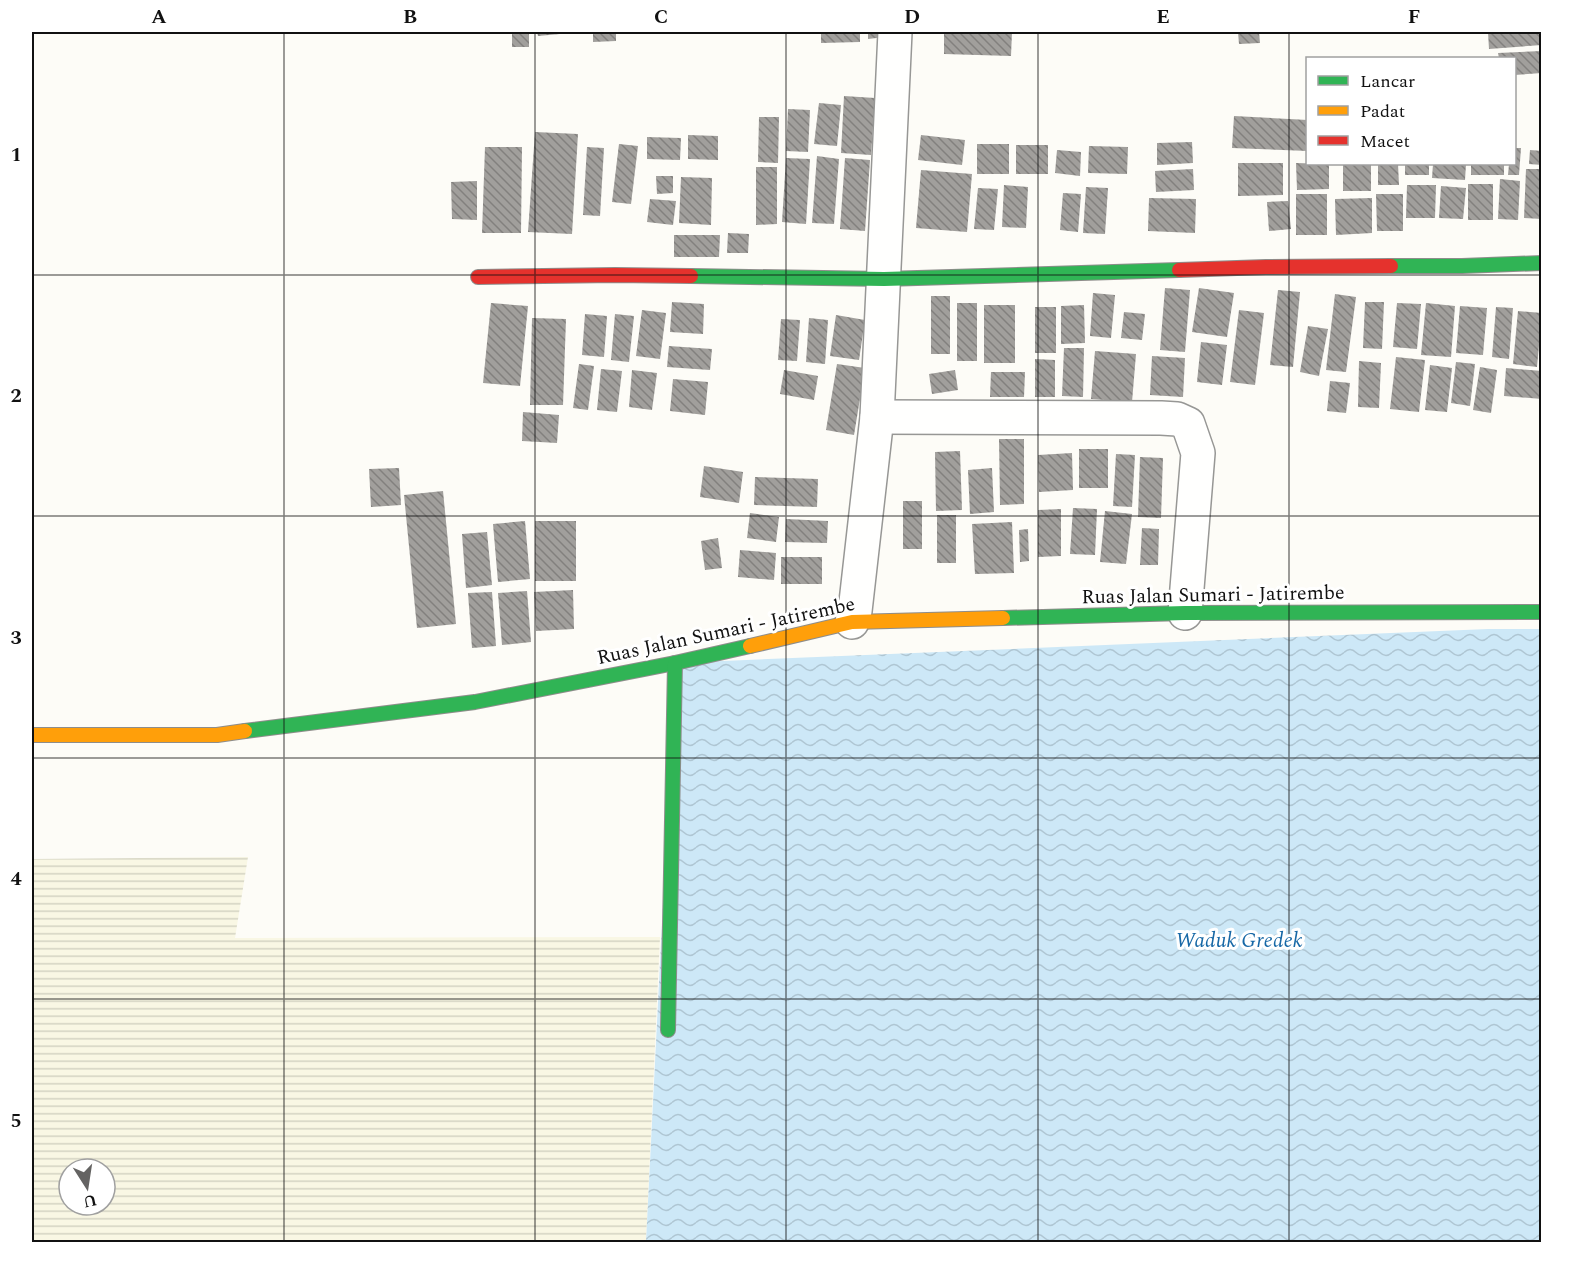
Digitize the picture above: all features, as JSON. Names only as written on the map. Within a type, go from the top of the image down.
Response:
[{"type":"main road","points":[[478,277],[615,275],[884,279],[1266,267],[1462,266],[1542,263]]},
{"type":"main road","name":"Ruas Jalan Sumari - Jatirembe","points":[[32,735],[217,735],[475,702],[675,663],[852,622],[1185,613],[1542,612]]},
{"type":"main road","points":[[668,1030],[675,663]]},
{"type":"street","points":[[852,622],[877,417],[895,32]]},
{"type":"street","points":[[877,417],[1161,418],[1177,419],[1188,424],[1198,453],[1185,613]]},
{"type":"shaded area","points":[[248,857],[235,938],[660,937],[646,1242],[32,1242],[32,859]]},
{"type":"water","name":"Waduk Gredek","points":[[1488,629],[1541,629],[1541,1242],[646,1242],[675,663]]},
{"type":"building","points":[[512,32],[529,32],[529,47],[512,47]]},
{"type":"building","points":[[537,32],[560,32],[560,34],[538,36]]},
{"type":"building","points":[[566,32],[592,32],[592,33],[566,34]]},
{"type":"building","points":[[593,32],[616,32],[616,41],[593,42]]},
{"type":"building","points":[[821,32],[860,32],[860,42],[821,43]]},
{"type":"building","points":[[868,32],[884,32],[885,37],[868,39]]},
{"type":"building","points":[[944,32],[1012,32],[1011,56],[944,54]]},
{"type":"building","points":[[1238,32],[1259,32],[1260,43],[1239,44]]},
{"type":"building","points":[[1488,32],[1542,32],[1542,45],[1489,49]]},
{"type":"building","points":[[1542,51],[1542,73],[1516,75],[1516,57],[1499,57],[1498,53]]},
{"type":"building","points":[[844,96],[875,98],[871,155],[841,153]]},
{"type":"building","points":[[819,103],[841,105],[837,146],[814,144]]},
{"type":"building","points":[[788,109],[810,110],[808,152],[786,151]]},
{"type":"building","points":[[1234,116],[1306,120],[1306,151],[1232,148]]},
{"type":"building","points":[[759,117],[779,117],[778,163],[758,162]]},
{"type":"building","points":[[535,132],[578,134],[572,234],[528,232]]},
{"type":"building","points":[[688,135],[718,136],[718,160],[688,159]]},
{"type":"building","points":[[921,135],[965,140],[962,165],[918,160]]},
{"type":"building","points":[[647,137],[681,138],[680,160],[647,159]]},
{"type":"building","points":[[1192,142],[1193,163],[1157,165],[1157,143]]},
{"type":"building","points":[[619,144],[638,146],[631,204],[612,202]]},
{"type":"building","points":[[977,144],[1009,144],[1009,174],[977,174]]},
{"type":"building","points":[[1016,145],[1048,145],[1048,174],[1016,174]]},
{"type":"building","points":[[1089,146],[1128,147],[1127,174],[1088,173]]},
{"type":"building","points":[[485,147],[522,147],[521,233],[482,233]]},
{"type":"building","points":[[587,147],[604,148],[600,216],[583,215]]},
{"type":"building","points":[[1516,148],[1521,148],[1519,175],[1508,175],[1509,165],[1516,165]]},
{"type":"building","points":[[1057,150],[1081,152],[1080,176],[1055,173]]},
{"type":"building","points":[[1530,150],[1542,151],[1542,165],[1529,164]]},
{"type":"building","points":[[817,156],[839,159],[834,224],[812,223]]},
{"type":"building","points":[[786,158],[810,159],[806,224],[782,222]]},
{"type":"building","points":[[845,158],[870,160],[865,231],[840,229]]},
{"type":"building","points":[[1238,163],[1283,163],[1283,195],[1238,196]]},
{"type":"building","points":[[1296,163],[1329,165],[1329,189],[1297,190]]},
{"type":"building","points":[[1343,165],[1371,165],[1371,191],[1343,191]]},
{"type":"building","points":[[1378,165],[1398,165],[1399,185],[1378,185]]},
{"type":"building","points":[[1405,165],[1429,165],[1429,175],[1405,175]]},
{"type":"building","points":[[1433,165],[1466,165],[1465,180],[1432,178]]},
{"type":"building","points":[[1471,165],[1504,165],[1504,175],[1471,175]]},
{"type":"building","points":[[756,167],[777,167],[777,224],[756,225]]},
{"type":"building","points":[[1193,169],[1194,190],[1156,192],[1155,171]]},
{"type":"building","points":[[1526,169],[1542,169],[1542,219],[1524,218]]},
{"type":"building","points":[[921,170],[972,174],[967,232],[916,228]]},
{"type":"building","points":[[656,176],[673,176],[673,193],[657,194]]},
{"type":"building","points":[[681,177],[712,178],[711,225],[679,223]]},
{"type":"building","points":[[1500,179],[1520,181],[1518,220],[1498,219]]},
{"type":"building","points":[[477,181],[477,220],[452,219],[451,182]]},
{"type":"building","points":[[1468,184],[1493,184],[1493,220],[1468,220]]},
{"type":"building","points":[[1004,185],[1028,187],[1026,228],[1002,227]]},
{"type":"building","points":[[1407,185],[1436,185],[1435,218],[1406,218]]},
{"type":"building","points":[[1441,186],[1466,188],[1463,219],[1439,218]]},
{"type":"building","points":[[1086,187],[1108,188],[1105,234],[1083,233]]},
{"type":"building","points":[[978,188],[998,189],[994,230],[974,229]]},
{"type":"building","points":[[1063,193],[1081,194],[1078,232],[1060,230]]},
{"type":"building","points":[[1296,194],[1327,194],[1327,235],[1296,235]]},
{"type":"building","points":[[1376,194],[1403,194],[1403,231],[1377,231]]},
{"type":"building","points":[[1149,198],[1196,199],[1195,233],[1148,231]]},
{"type":"building","points":[[1372,198],[1372,233],[1336,235],[1335,199]]},
{"type":"building","points":[[650,199],[676,201],[673,225],[647,222]]},
{"type":"building","points":[[1288,201],[1291,229],[1269,231],[1267,202]]},
{"type":"building","points":[[728,233],[749,234],[748,253],[727,253]]},
{"type":"building","points":[[674,235],[720,235],[719,257],[674,257]]},
{"type":"building","points":[[1165,288],[1190,290],[1185,352],[1160,350]]},
{"type":"building","points":[[1199,288],[1234,293],[1227,337],[1192,332]]},
{"type":"building","points":[[1278,290],[1300,292],[1293,367],[1270,365]]},
{"type":"building","points":[[1093,293],[1115,295],[1111,338],[1090,336]]},
{"type":"building","points":[[1335,294],[1356,297],[1346,372],[1326,370]]},
{"type":"building","points":[[931,296],[950,296],[950,354],[931,354]]},
{"type":"building","points":[[672,302],[704,304],[703,334],[670,332]]},
{"type":"building","points":[[1365,302],[1384,302],[1382,349],[1363,348]]},
{"type":"building","points":[[491,303],[528,306],[520,386],[483,383]]},
{"type":"building","points":[[957,303],[977,303],[977,361],[957,361]]},
{"type":"building","points":[[1397,303],[1421,304],[1417,349],[1393,347]]},
{"type":"building","points":[[1426,303],[1455,306],[1451,357],[1421,355]]},
{"type":"building","points":[[984,305],[1015,305],[1015,363],[984,363]]},
{"type":"building","points":[[1084,305],[1085,343],[1061,344],[1061,306]]},
{"type":"building","points":[[1460,306],[1487,308],[1483,355],[1456,353]]},
{"type":"building","points":[[1035,307],[1056,307],[1056,353],[1035,353]]},
{"type":"building","points":[[1496,307],[1513,308],[1509,359],[1492,357]]},
{"type":"building","points":[[642,310],[666,313],[660,359],[636,356]]},
{"type":"building","points":[[1239,310],[1264,313],[1255,385],[1230,382]]},
{"type":"building","points":[[1518,311],[1542,313],[1537,367],[1513,364]]},
{"type":"building","points":[[1124,312],[1145,314],[1142,340],[1121,338]]},
{"type":"building","points":[[585,314],[607,316],[604,357],[582,355]]},
{"type":"building","points":[[615,314],[634,316],[629,362],[611,360]]},
{"type":"building","points":[[836,315],[865,320],[859,360],[830,356]]},
{"type":"building","points":[[532,318],[566,319],[563,405],[530,405]]},
{"type":"building","points":[[809,318],[828,320],[825,364],[806,362]]},
{"type":"building","points":[[781,319],[800,320],[797,361],[778,360]]},
{"type":"building","points":[[1308,326],[1328,329],[1319,376],[1300,372]]},
{"type":"building","points":[[1201,342],[1227,345],[1222,385],[1197,382]]},
{"type":"building","points":[[669,346],[712,349],[710,370],[667,367]]},
{"type":"building","points":[[1064,348],[1084,348],[1083,397],[1062,396]]},
{"type":"building","points":[[1095,351],[1136,354],[1132,402],[1091,399]]},
{"type":"building","points":[[1152,356],[1185,358],[1183,397],[1150,395]]},
{"type":"building","points":[[1396,357],[1425,360],[1419,412],[1390,409]]},
{"type":"building","points":[[1035,359],[1055,360],[1055,397],[1035,397]]},
{"type":"building","points":[[1359,361],[1381,363],[1379,408],[1358,407]]},
{"type":"building","points":[[1456,362],[1475,364],[1470,406],[1451,403]]},
{"type":"building","points":[[579,364],[594,366],[588,410],[573,408]]},
{"type":"building","points":[[837,364],[865,368],[854,435],[826,430]]},
{"type":"building","points":[[1430,365],[1452,368],[1447,412],[1425,410]]},
{"type":"building","points":[[1480,367],[1497,370],[1491,413],[1473,410]]},
{"type":"building","points":[[1506,368],[1542,371],[1542,399],[1504,396]]},
{"type":"building","points":[[601,369],[622,371],[617,412],[597,410]]},
{"type":"building","points":[[632,370],[657,373],[652,410],[629,407]]},
{"type":"building","points":[[784,370],[818,376],[814,400],[780,394]]},
{"type":"building","points":[[955,370],[958,390],[932,394],[929,374]]},
{"type":"building","points":[[991,372],[1025,372],[1024,397],[990,397]]},
{"type":"building","points":[[673,379],[708,382],[705,415],[670,411]]},
{"type":"building","points":[[1330,381],[1350,383],[1346,413],[1327,411]]},
{"type":"building","points":[[523,412],[559,415],[557,443],[522,441]]},
{"type":"building","points":[[999,439],[1024,439],[1024,504],[1000,505]]},
{"type":"building","points":[[1079,449],[1108,449],[1108,488],[1079,488]]},
{"type":"building","points":[[960,451],[962,510],[936,511],[935,452]]},
{"type":"building","points":[[1072,453],[1073,490],[1039,492],[1038,455]]},
{"type":"building","points":[[1116,454],[1135,455],[1132,507],[1113,506]]},
{"type":"building","points":[[1140,457],[1163,458],[1161,518],[1138,517]]},
{"type":"building","points":[[704,466],[743,472],[739,503],[700,497]]},
{"type":"building","points":[[399,468],[401,505],[371,507],[369,469]]},
{"type":"building","points":[[992,468],[994,512],[970,514],[968,470]]},
{"type":"building","points":[[755,477],[818,479],[817,507],[754,505]]},
{"type":"building","points":[[443,491],[456,624],[417,628],[404,495]]},
{"type":"building","points":[[903,501],[922,501],[922,549],[903,549]]},
{"type":"building","points":[[1073,508],[1097,509],[1095,555],[1070,554]]},
{"type":"building","points":[[1061,509],[1061,556],[1038,557],[1038,510]]},
{"type":"building","points":[[1105,511],[1132,514],[1126,564],[1100,562]]},
{"type":"building","points":[[750,513],[779,517],[776,542],[747,538]]},
{"type":"building","points":[[937,515],[956,515],[956,563],[937,563]]},
{"type":"building","points":[[786,519],[828,521],[827,543],[785,542]]},
{"type":"building","points":[[525,521],[530,579],[498,582],[493,524]]},
{"type":"building","points":[[535,521],[576,521],[576,581],[535,581]]},
{"type":"building","points":[[1012,522],[1014,573],[975,574],[972,524]]},
{"type":"building","points":[[1142,528],[1159,529],[1158,565],[1140,565]]},
{"type":"building","points":[[1028,529],[1029,561],[1020,562],[1019,530]]},
{"type":"building","points":[[487,532],[492,585],[466,588],[462,534]]},
{"type":"building","points":[[718,538],[722,568],[705,570],[701,541]]},
{"type":"building","points":[[740,550],[776,553],[774,580],[738,577]]},
{"type":"building","points":[[781,557],[822,557],[822,584],[781,584]]},
{"type":"building","points":[[573,590],[574,629],[536,631],[534,592]]},
{"type":"building","points":[[527,591],[531,642],[502,645],[498,593]]},
{"type":"building","points":[[492,592],[496,646],[472,648],[468,593]]},
{"type":"traffic: fast","points":[[1391,266],[1542,263]]},
{"type":"traffic: fast","points":[[691,276],[884,279],[1179,270]]},
{"type":"traffic: fast","points":[[1003,618],[1185,613],[1542,612]]},
{"type":"traffic: fast","points":[[245,731],[475,702],[750,646]]},
{"type":"traffic: fast","points":[[668,1030],[675,663]]},
{"type":"traffic: slow","points":[[750,646],[852,622],[1003,618]]},
{"type":"traffic: slow","points":[[32,735],[217,735],[245,731]]},
{"type":"traffic: jam","points":[[1179,270],[1391,266]]},
{"type":"traffic: jam","points":[[478,277],[691,276]]}]
